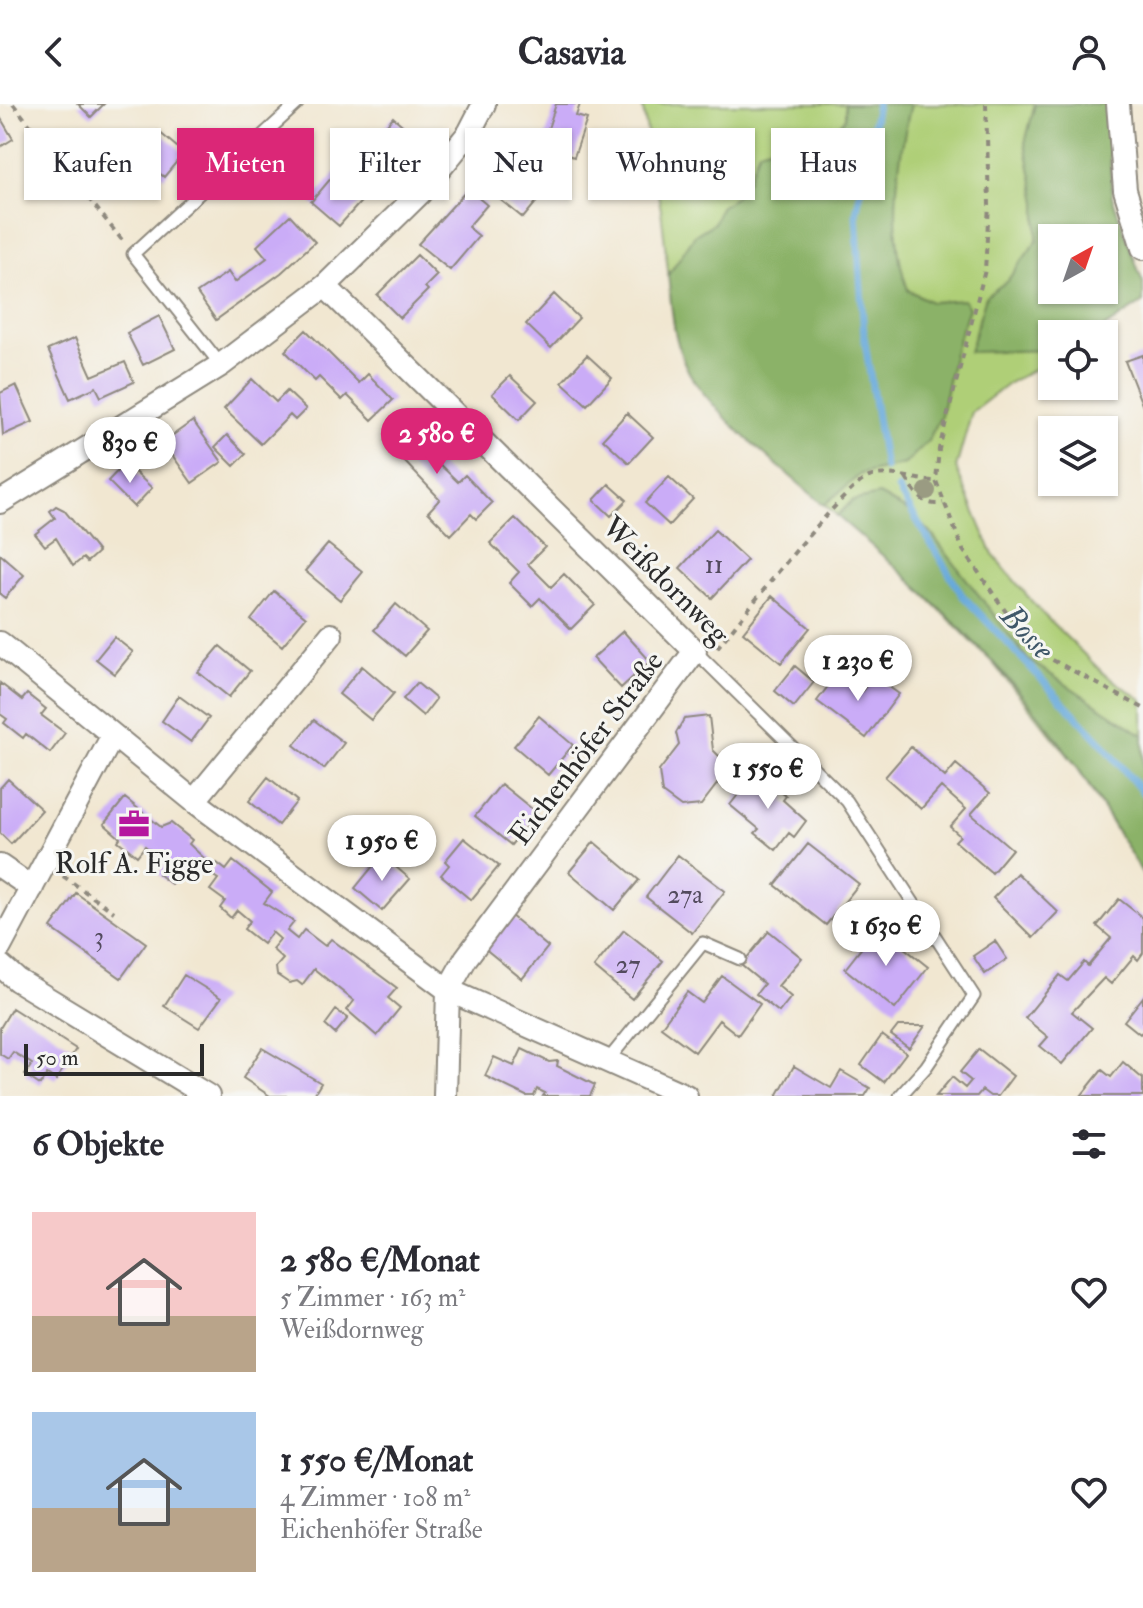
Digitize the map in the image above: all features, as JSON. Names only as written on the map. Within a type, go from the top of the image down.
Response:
[{"type":"street","points":[[0,502],[221,365],[325,286],[419,194],[469,133],[484,104]]},
{"type":"street","points":[[1118,104],[1125,190],[1143,248]]},
{"type":"street","name":"Weißdornweg","points":[[325,286],[695,651]]},
{"type":"street","points":[[194,801],[331,635]]},
{"type":"street","points":[[0,643],[194,801],[448,990],[609,1059],[686,1096]]},
{"type":"street","name":"Eichenhöfer Straße","points":[[445,1096],[448,990],[466,958],[695,651]]},
{"type":"street","points":[[0,947],[113,735]]},
{"type":"street","points":[[0,866],[32,888]]},
{"type":"street","points":[[0,965],[17,980],[208,1096]]},
{"type":"lane","points":[[221,365],[133,254],[297,104]]},
{"type":"lane","name":"Weißdornweg","points":[[695,651],[847,801],[974,996],[926,1067],[900,1096]]},
{"type":"lane","points":[[609,1059],[703,943],[740,959]]},
{"type":"path","points":[[13,104],[133,254]]},
{"type":"path","points":[[986,104],[989,205],[985,270],[949,408],[936,481],[963,550],[1006,612],[1045,656],[1143,708]]},
{"type":"path","points":[[695,651],[714,651],[824,519],[865,478],[880,474],[936,481]]},
{"type":"path","points":[[904,476],[919,498],[936,505],[943,503]]},
{"type":"path","points":[[45,863],[114,912]]},
{"type":"green space","points":[[642,104],[1107,104],[1112,197],[1143,283],[1143,302],[1116,320],[1038,320],[1038,367],[1012,381],[972,412],[956,468],[993,555],[1040,611],[1104,674],[1143,700],[1143,874],[1075,764],[993,663],[899,569],[750,440],[693,380],[675,332],[659,200],[755,200],[755,128],[646,128]]},
{"type":"green space","points":[[845,104],[911,104],[896,197],[898,245],[908,290],[931,302],[964,300],[969,308],[954,352],[941,416],[928,441],[905,464],[861,474],[824,505],[739,432],[695,382],[678,344],[668,275],[695,235],[714,223],[720,207],[731,200],[755,200],[755,161],[759,150],[771,146],[771,200],[885,200],[885,128],[838,128],[845,118]]},
{"type":"green space","points":[[1035,104],[1107,104],[1112,197],[1143,283],[1143,302],[1116,320],[1038,320],[1038,350],[969,352],[986,296],[1007,281],[1037,240],[1037,202],[1025,143]]},
{"type":"green space","points":[[879,495],[910,512],[930,532],[1029,660],[1143,735],[1143,874],[1076,765],[1023,696],[933,602],[837,516],[852,501]]},
{"type":"building","points":[[78,104],[104,104],[91,117]]},
{"type":"building","points":[[556,104],[580,104],[576,116],[587,119],[574,157],[572,128],[548,128]]},
{"type":"building","points":[[0,117],[13,139],[0,147]]},
{"type":"building","points":[[393,117],[406,128],[384,128]]},
{"type":"building","points":[[161,134],[177,147],[177,161],[164,177],[161,174]]},
{"type":"building","points":[[330,179],[330,200],[362,200],[339,226],[311,202]]},
{"type":"building","points":[[465,192],[465,200],[481,200],[487,205],[468,227],[479,236],[450,270],[418,244]]},
{"type":"building","points":[[501,200],[538,200],[523,218]]},
{"type":"building","points":[[290,215],[315,242],[281,273],[216,320],[197,293],[228,272],[235,282],[267,258],[257,246]]},
{"type":"building","points":[[417,255],[437,275],[425,287],[428,290],[400,318],[377,295]]},
{"type":"building","points":[[554,294],[579,318],[551,348],[526,324]]},
{"type":"building","points":[[159,316],[175,349],[143,365],[127,333]]},
{"type":"building","points":[[306,330],[359,383],[368,374],[393,400],[372,420],[347,395],[342,400],[319,377],[315,381],[285,351]]},
{"type":"building","points":[[75,338],[92,376],[125,362],[134,382],[101,397],[96,387],[70,399],[48,350]]},
{"type":"building","points":[[587,355],[612,378],[587,405],[562,382]]},
{"type":"building","points":[[1143,355],[1143,407],[1125,361]]},
{"type":"building","points":[[510,376],[537,401],[519,420],[492,394]]},
{"type":"building","points":[[252,379],[276,402],[287,391],[306,409],[295,420],[290,415],[261,444],[224,409]]},
{"type":"building","points":[[16,385],[33,422],[3,435],[0,393]]},
{"type":"building","points":[[627,413],[653,437],[629,463],[603,439]]},
{"type":"building","points":[[411,414],[446,448],[435,460],[458,482],[465,475],[492,503],[476,519],[471,514],[451,535],[428,512],[440,499],[385,441]]},
{"type":"building","points":[[193,421],[222,462],[192,483],[163,442]]},
{"type":"building","points":[[227,435],[246,454],[234,466],[215,447]]},
{"type":"building","points":[[125,463],[152,488],[134,507],[108,481]]},
{"type":"building","points":[[669,477],[693,499],[669,525],[645,503]]},
{"type":"building","points":[[609,484],[627,500],[611,516],[594,500]]},
{"type":"building","points":[[56,506],[64,510],[98,552],[87,562],[83,558],[73,566],[56,538],[45,546],[35,534],[55,518],[50,511]]},
{"type":"building","points":[[515,518],[545,547],[528,564],[551,587],[564,574],[595,605],[571,629],[540,598],[532,606],[509,583],[519,572],[490,543]]},
{"type":"building","points":[[715,530],[747,560],[712,598],[680,568]]},
{"type":"building","points":[[328,544],[363,572],[340,600],[305,571]]},
{"type":"building","points":[[0,554],[24,575],[5,598],[0,594]]},
{"type":"building","points":[[274,591],[306,617],[282,646],[251,620]]},
{"type":"building","points":[[772,596],[810,628],[781,663],[743,632]]},
{"type":"building","points":[[396,604],[427,631],[405,656],[374,630]]},
{"type":"building","points":[[623,631],[650,661],[621,688],[593,658]]},
{"type":"building","points":[[114,637],[133,652],[115,674],[96,659]]},
{"type":"building","points":[[220,646],[250,671],[229,697],[198,672]]},
{"type":"building","points":[[362,666],[394,693],[371,720],[339,694]]},
{"type":"building","points":[[795,666],[814,682],[794,707],[775,691]]},
{"type":"building","points":[[838,673],[862,691],[874,676],[899,694],[866,738],[817,701]]},
{"type":"building","points":[[0,683],[22,700],[27,694],[46,709],[41,715],[65,733],[50,753],[26,734],[23,738],[4,723],[7,719],[0,714]]},
{"type":"building","points":[[417,683],[436,699],[423,716],[403,699]]},
{"type":"building","points":[[179,696],[209,718],[191,742],[162,721]]},
{"type":"building","points":[[539,716],[573,745],[548,775],[514,746]]},
{"type":"building","points":[[709,716],[713,750],[723,760],[724,775],[701,805],[681,807],[662,793],[659,771],[679,745],[676,733],[684,719]]},
{"type":"building","points":[[314,720],[344,743],[324,769],[294,745]]},
{"type":"building","points":[[911,747],[945,777],[956,764],[990,793],[971,814],[1012,849],[992,873],[955,841],[960,836],[950,827],[966,809],[941,787],[921,809],[885,777]]},
{"type":"building","points":[[756,772],[786,796],[783,800],[806,821],[794,837],[789,833],[776,850],[755,833],[759,829],[730,805]]},
{"type":"building","points":[[268,777],[297,801],[278,825],[249,801]]},
{"type":"building","points":[[8,779],[42,810],[11,844],[0,833],[0,788]]},
{"type":"building","points":[[501,784],[537,813],[511,845],[475,816]]},
{"type":"building","points":[[125,798],[161,827],[171,823],[192,840],[189,844],[206,860],[195,880],[185,871],[171,884],[158,874],[166,864],[145,846],[137,856],[118,841],[120,838],[104,824]]},
{"type":"building","points":[[464,838],[499,866],[471,900],[441,875],[449,865],[445,861]]},
{"type":"building","points":[[594,842],[639,880],[614,910],[569,872]]},
{"type":"building","points":[[808,844],[859,884],[826,925],[775,885]]},
{"type":"building","points":[[382,855],[410,879],[382,911],[355,888]]},
{"type":"building","points":[[678,855],[725,891],[692,933],[646,897]]},
{"type":"building","points":[[233,861],[272,892],[264,903],[294,922],[287,931],[297,939],[304,930],[325,946],[331,939],[397,988],[388,998],[400,1008],[377,1036],[347,1010],[354,1001],[314,969],[302,985],[297,981],[289,983],[277,975],[276,967],[283,959],[272,949],[280,939],[272,932],[263,944],[244,929],[250,921],[237,910],[231,918],[220,908],[225,901],[210,890],[218,879],[209,873],[217,863],[226,870]]},
{"type":"building","points":[[1017,873],[1058,912],[1033,938],[993,898]]},
{"type":"building","points":[[76,893],[146,943],[121,978],[51,928]]},
{"type":"building","points":[[1119,899],[1143,918],[1143,953],[1138,960],[1134,956],[1111,984],[1104,978],[1072,1012],[1092,1028],[1062,1064],[1040,1046],[1048,1037],[1025,1018],[1060,975],[1068,981],[1084,962],[1088,966],[1111,938],[1097,926]]},
{"type":"building","points":[[510,915],[548,947],[522,979],[483,947]]},
{"type":"building","points":[[878,927],[928,967],[895,1009],[845,969]]},
{"type":"building","points":[[624,930],[663,961],[632,999],[594,967]]},
{"type":"building","points":[[769,931],[802,958],[778,986],[791,997],[779,1012],[756,994],[764,984],[741,965]]},
{"type":"building","points":[[995,941],[1007,959],[985,974],[973,956]]},
{"type":"building","points":[[184,975],[221,998],[199,1028],[164,1006]]},
{"type":"building","points":[[722,976],[760,1004],[738,1035],[719,1020],[695,1052],[661,1027],[687,992],[702,1003]]},
{"type":"building","points":[[1143,997],[1143,1031],[1140,1034],[1124,1021]]},
{"type":"building","points":[[12,1008],[76,1049],[56,1080],[47,1074],[40,1085],[25,1075],[32,1064],[13,1052],[8,1059],[0,1054],[0,1028]]},
{"type":"building","points":[[336,1010],[348,1018],[335,1034],[325,1025]]},
{"type":"building","points":[[898,1026],[925,1026],[909,1048],[891,1035]]},
{"type":"building","points":[[882,1035],[906,1053],[884,1082],[861,1065]]},
{"type":"building","points":[[262,1048],[321,1083],[315,1093],[321,1096],[270,1096],[243,1078]]},
{"type":"building","points":[[522,1049],[549,1062],[558,1061],[557,1066],[595,1085],[590,1096],[543,1096],[545,1093],[537,1089],[534,1096],[526,1096],[485,1076],[494,1057],[514,1066]]},
{"type":"building","points":[[979,1049],[1013,1076],[998,1096],[990,1096],[982,1090],[977,1096],[936,1096],[952,1077],[965,1088],[971,1081],[960,1072]]},
{"type":"building","points":[[1123,1062],[1143,1079],[1143,1096],[1081,1096],[1102,1070],[1111,1077]]},
{"type":"building","points":[[794,1066],[831,1088],[841,1071],[870,1088],[865,1096],[777,1096]]},
{"type":"waterway","name":"Bosse","points":[[877,104],[856,214],[864,336],[885,468]]},
{"type":"waterway","name":"Bosse","points":[[898,489],[962,595],[1101,742],[1143,793]]},
{"type":"place","name":"Rolf A. Figge","points":[[134,824]]}]
